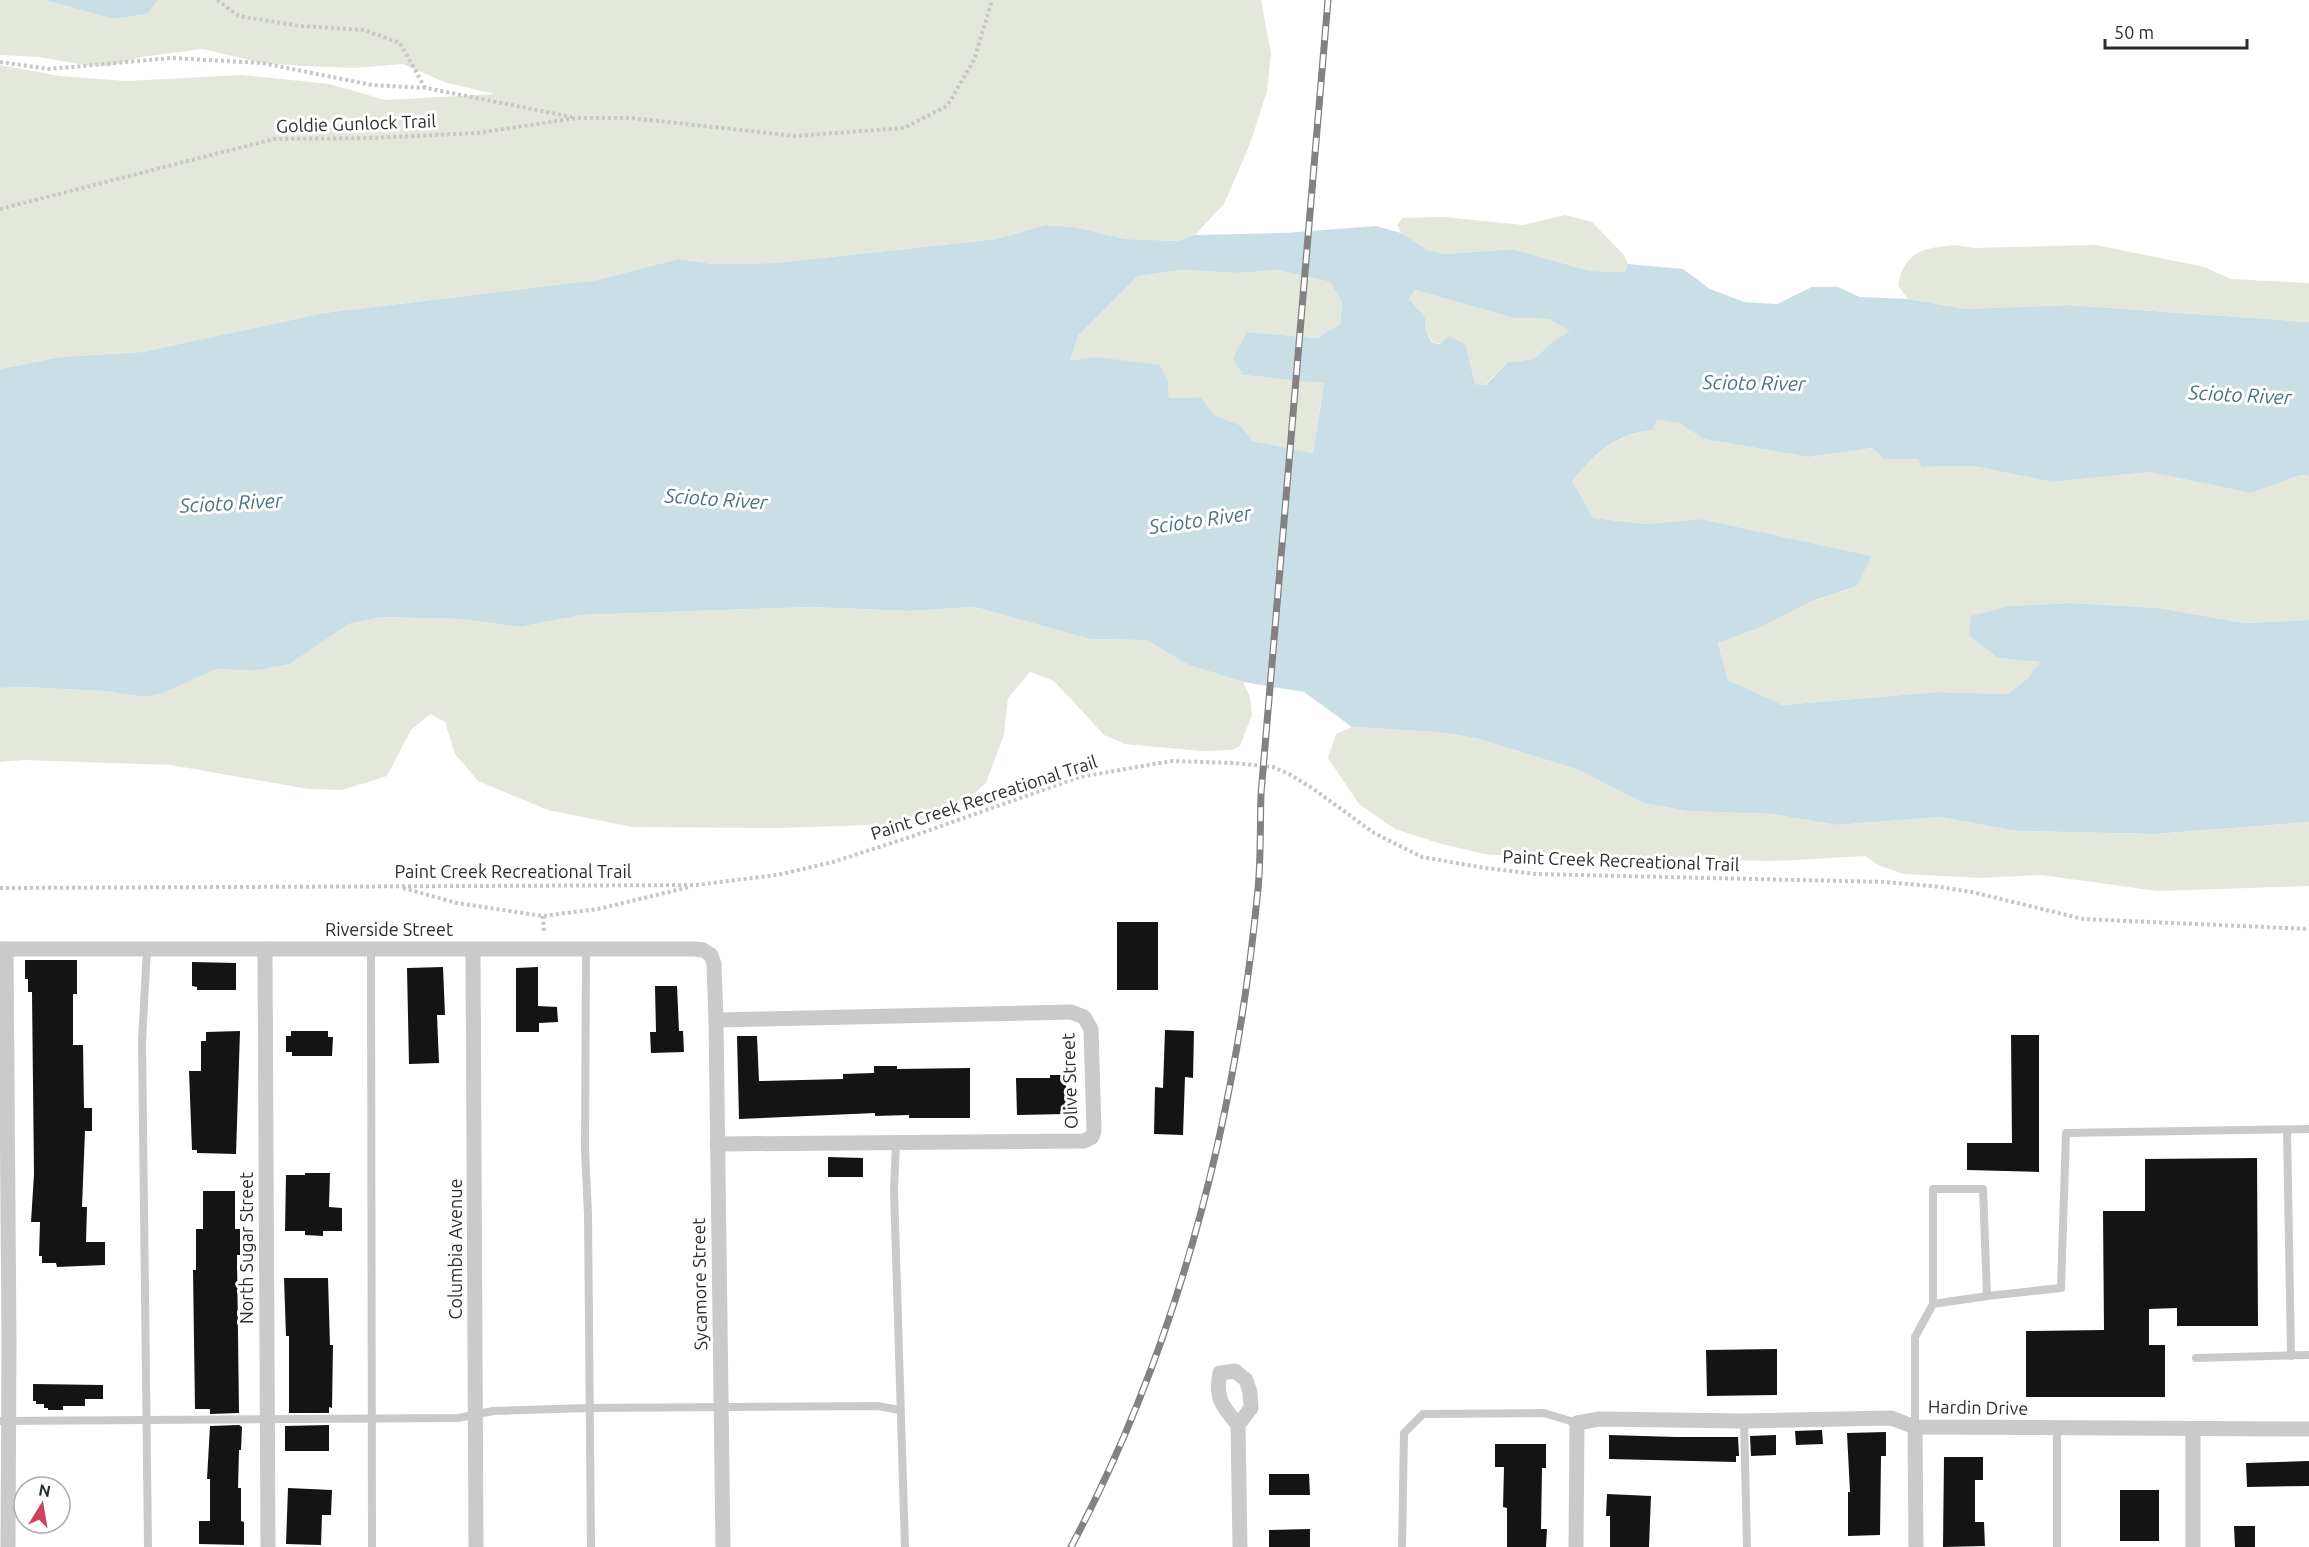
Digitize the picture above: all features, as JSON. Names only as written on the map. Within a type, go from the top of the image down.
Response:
[{"type":"street","name":"Riverside Street","points":[[3,949],[703,950],[711,955],[714,964],[716,1020]]},
{"type":"street","points":[[3,949],[4,1421],[8,1547]]},
{"type":"street","name":"North Sugar Street","points":[[266,949],[268,1547]]},
{"type":"street","name":"Columbia Avenue","points":[[474,950],[476,1547]]},
{"type":"street","name":"Olive Street","points":[[716,1020],[1071,1012],[1083,1017],[1091,1029],[1094,1131],[1092,1137],[1084,1141],[717,1144]]},
{"type":"street","name":"Sycamore Street","points":[[716,1020],[723,1547]]},
{"type":"street","name":"Hardin Drive","points":[[1577,1423],[1599,1419],[1891,1418],[1915,1427],[2309,1429]]},
{"type":"street","points":[[1576,1547],[1577,1423]]},
{"type":"street","points":[[1238,1425],[1240,1547]]},
{"type":"street","points":[[1915,1427],[1916,1547]]},
{"type":"street","points":[[2193,1429],[2193,1547]]},
{"type":"lane","points":[[147,949],[142,1041],[148,1547]]},
{"type":"lane","points":[[371,950],[372,1547]]},
{"type":"lane","points":[[586,950],[585,1150],[588,1214],[591,1547]]},
{"type":"lane","points":[[1933,1304],[2061,1288],[2066,1133],[2309,1129]]},
{"type":"lane","points":[[2287,1130],[2291,1356]]},
{"type":"lane","points":[[896,1144],[894,1190],[905,1547]]},
{"type":"lane","points":[[1915,1427],[1915,1337],[1933,1304],[1933,1189],[1983,1189],[1988,1296]]},
{"type":"lane","points":[[2196,1358],[2309,1356]]},
{"type":"lane","points":[[4,1421],[267,1418],[372,1420],[458,1418],[493,1411],[722,1406],[740,1408],[878,1406],[900,1410]]},
{"type":"lane","points":[[1402,1547],[1404,1433],[1423,1414],[1544,1413],[1577,1423]]},
{"type":"lane","points":[[1744,1420],[1747,1547]]},
{"type":"lane","points":[[2057,1429],[2057,1547]]},
{"type":"path","name":"Goldie Gunlock Trail","points":[[217,0],[239,16],[300,26],[364,30],[400,43],[426,88]]},
{"type":"path","name":"Goldie Gunlock Trail","points":[[0,210],[274,140],[478,133],[576,118],[631,118],[795,136],[904,128],[947,106],[974,60],[992,0]]},
{"type":"path","name":"Goldie Gunlock Trail","points":[[0,62],[49,69],[171,58],[262,63],[372,85],[426,88],[576,118]]},
{"type":"path","name":"Paint Creek Recreational Trail","points":[[0,888],[696,885],[777,875],[833,862],[1080,777],[1171,761],[1273,767],[1289,774],[1374,833],[1422,857],[1485,868],[1548,874],[1924,885],[1972,892],[2083,919],[2309,929]]},
{"type":"path","points":[[397,886],[457,903],[543,916],[598,909],[696,885]]},
{"type":"shaded area","points":[[0,0],[45,0],[113,19],[147,14],[156,0],[1261,0],[1271,54],[1267,91],[1250,144],[1224,204],[1195,235],[1178,241],[1126,239],[1074,227],[1045,225],[997,239],[775,263],[713,264],[678,259],[597,280],[324,313],[142,352],[60,357],[0,369],[0,65],[60,76],[126,81],[242,75],[330,84],[385,100],[494,94],[444,82],[403,64],[354,68],[262,63],[202,49],[141,57],[110,66],[84,65],[39,57],[0,55]]},
{"type":"shaded area","points":[[1565,215],[1592,222],[1624,255],[1628,264],[1626,272],[1590,271],[1513,249],[1445,254],[1428,250],[1401,233],[1397,225],[1402,218],[1445,217],[1523,225]]},
{"type":"shaded area","points":[[1955,245],[1974,248],[2096,245],[2204,267],[2231,279],[2309,283],[2309,322],[2068,305],[1966,309],[1908,299],[1898,286],[1901,274],[1910,258],[1924,250]]},
{"type":"shaded area","points":[[1183,270],[1238,273],[1277,270],[1330,282],[1342,302],[1340,324],[1317,338],[1247,332],[1243,375],[1324,382],[1313,453],[1253,441],[1240,425],[1214,415],[1201,397],[1169,398],[1168,381],[1070,361],[1078,336],[1138,276]]},
{"type":"shaded area","points":[[1415,290],[1514,318],[1549,319],[1571,331],[1553,341],[1534,359],[1508,362],[1485,385],[1475,384],[1466,345],[1433,343],[1425,330],[1425,317],[1409,299]]},
{"type":"shaded area","points":[[1657,418],[1681,424],[1703,439],[1809,457],[1872,448],[1884,459],[1918,459],[1921,467],[1973,466],[2052,482],[2149,472],[2251,493],[2301,475],[2309,476],[2309,620],[2244,623],[2160,608],[2070,603],[2010,606],[1998,658],[2041,662],[2028,678],[2008,694],[1938,692],[1781,705],[1728,680],[1718,643],[1759,628],[1812,601],[1857,586],[1872,556],[1701,519],[1646,524],[1593,518],[1571,481],[1607,447],[1627,436],[1653,430]]},
{"type":"shaded area","points":[[810,607],[908,611],[975,607],[1090,639],[1146,640],[1189,665],[1243,682],[1250,697],[1252,715],[1240,746],[1233,750],[1201,751],[1125,744],[1104,735],[1054,681],[1030,672],[1008,698],[1004,734],[986,783],[954,811],[905,824],[779,828],[632,827],[548,810],[478,781],[455,754],[445,722],[430,714],[411,730],[387,776],[342,790],[308,789],[171,765],[24,760],[0,762],[0,688],[105,691],[143,697],[161,694],[217,669],[253,671],[290,664],[349,624],[382,617],[461,619],[520,627],[581,615]]},
{"type":"shaded area","points":[[1352,727],[1437,732],[1476,738],[1579,770],[1643,803],[1687,811],[1772,814],[1837,825],[1940,817],[2016,831],[2155,834],[2309,822],[2309,886],[2157,891],[2041,875],[1981,878],[1904,874],[1880,866],[1865,856],[1776,861],[1554,859],[1484,854],[1438,843],[1395,829],[1359,804],[1328,758],[1336,734]]},
{"type":"water","points":[[45,0],[157,1],[147,14],[113,19]]},
{"type":"water","name":"Scioto River","points":[[1045,225],[1074,227],[1126,239],[1178,241],[1195,235],[1284,233],[1376,226],[1401,233],[1428,250],[1445,254],[1513,249],[1590,271],[1625,272],[1628,264],[1683,269],[1710,289],[1744,302],[1777,304],[1812,287],[1838,287],[1860,297],[1908,299],[1966,309],[2068,305],[2309,322],[2309,476],[2301,475],[2251,493],[2149,472],[2052,482],[1973,466],[1921,467],[1918,459],[1884,459],[1872,448],[1809,457],[1703,439],[1681,424],[1657,419],[1653,430],[1628,436],[1607,446],[1572,481],[1593,518],[1646,524],[1701,519],[1872,556],[1857,586],[1812,601],[1759,628],[1718,643],[1728,680],[1782,705],[1938,692],[2008,694],[2028,678],[2040,662],[1998,658],[1969,635],[1971,616],[2010,606],[2070,603],[2160,608],[2244,623],[2309,620],[2309,822],[2155,834],[2016,831],[1940,817],[1837,825],[1772,814],[1687,811],[1643,803],[1579,770],[1476,738],[1437,732],[1352,727],[1304,692],[1243,682],[1189,665],[1146,640],[1090,639],[975,607],[908,611],[810,607],[581,615],[520,627],[461,619],[382,617],[349,624],[290,664],[253,671],[217,669],[161,694],[143,697],[105,691],[0,688],[0,369],[60,357],[142,352],[324,313],[597,280],[678,259],[713,264],[775,263],[997,239]],"holes":[[[1183,270],[1238,273],[1277,270],[1330,282],[1342,302],[1340,324],[1317,338],[1247,332],[1233,358],[1243,375],[1324,383],[1313,453],[1253,441],[1240,425],[1214,415],[1201,397],[1169,398],[1168,381],[1160,365],[1095,357],[1070,361],[1078,336],[1138,276]],[[1415,290],[1514,318],[1549,319],[1570,331],[1553,341],[1534,359],[1508,362],[1486,385],[1475,384],[1466,345],[1449,336],[1440,344],[1432,343],[1425,330],[1425,317],[1409,299]]]},
{"type":"building","points":[[1117,922],[1158,922],[1158,990],[1117,990]]},
{"type":"building","points":[[25,960],[77,960],[77,994],[73,994],[73,1045],[83,1045],[84,1108],[92,1108],[92,1131],[85,1131],[82,1207],[87,1207],[86,1242],[105,1242],[105,1265],[57,1267],[56,1263],[42,1263],[42,1256],[39,1256],[40,1222],[31,1222],[34,1174],[32,992],[28,992],[28,979],[25,979]]},
{"type":"building","points":[[192,962],[236,963],[236,990],[197,990],[197,987],[192,986]]},
{"type":"building","points":[[443,967],[445,1015],[437,1015],[439,1063],[409,1064],[407,968]]},
{"type":"building","points":[[538,967],[538,1006],[557,1007],[558,1022],[539,1023],[539,1032],[516,1032],[516,968]]},
{"type":"building","points":[[655,986],[677,986],[679,1031],[683,1031],[684,1052],[651,1053],[650,1032],[656,1032]]},
{"type":"building","points":[[1165,1030],[1194,1031],[1193,1078],[1185,1077],[1183,1135],[1154,1134],[1155,1087],[1163,1088]]},
{"type":"building","points":[[240,1031],[236,1154],[197,1153],[197,1150],[192,1150],[189,1071],[201,1071],[201,1041],[206,1041],[206,1032]]},
{"type":"building","points":[[291,1031],[328,1031],[328,1037],[333,1037],[332,1056],[292,1056],[292,1052],[286,1052],[286,1036],[291,1036]]},
{"type":"building","points":[[2011,1035],[2039,1035],[2039,1172],[1967,1170],[1967,1143],[2012,1143]]},
{"type":"building","points":[[737,1036],[757,1036],[759,1081],[843,1079],[843,1074],[874,1073],[874,1066],[897,1066],[897,1069],[970,1068],[970,1118],[909,1118],[909,1115],[875,1116],[875,1113],[739,1119]]},
{"type":"building","points":[[1050,1075],[1066,1075],[1066,1114],[1017,1115],[1016,1078],[1050,1078]]},
{"type":"building","points":[[828,1157],[863,1158],[863,1177],[828,1177]]},
{"type":"building","points":[[2257,1158],[2258,1326],[2177,1326],[2177,1308],[2149,1309],[2149,1345],[2165,1345],[2165,1397],[2026,1397],[2026,1331],[2104,1330],[2103,1211],[2145,1211],[2145,1159]]},
{"type":"building","points":[[305,1173],[330,1173],[329,1207],[342,1208],[342,1231],[323,1231],[323,1236],[305,1235],[305,1231],[285,1231],[286,1175],[305,1175]]},
{"type":"building","points":[[203,1191],[235,1191],[235,1229],[240,1229],[240,1255],[237,1255],[239,1413],[210,1414],[210,1409],[195,1409],[193,1270],[196,1270],[196,1229],[203,1229]]},
{"type":"building","points":[[284,1278],[328,1278],[330,1345],[333,1345],[332,1408],[329,1407],[329,1413],[289,1413],[289,1336],[286,1336]]},
{"type":"building","points":[[1777,1349],[1777,1395],[1707,1396],[1706,1350]]},
{"type":"building","points":[[33,1384],[103,1385],[103,1399],[85,1399],[85,1406],[63,1406],[63,1410],[48,1410],[44,1408],[44,1404],[36,1404],[36,1401],[33,1401]]},
{"type":"building","points":[[239,1425],[242,1427],[238,1488],[241,1488],[244,1545],[199,1544],[199,1521],[210,1521],[210,1479],[207,1479],[210,1426]]},
{"type":"building","points":[[329,1425],[329,1451],[285,1451],[285,1426]]},
{"type":"building","points":[[1822,1430],[1823,1444],[1796,1445],[1795,1431]]},
{"type":"building","points":[[1886,1432],[1886,1456],[1881,1456],[1880,1535],[1848,1536],[1848,1492],[1850,1492],[1847,1433]]},
{"type":"building","points":[[1609,1435],[1738,1437],[1739,1456],[1736,1456],[1736,1462],[1609,1459]]},
{"type":"building","points":[[1776,1435],[1776,1455],[1751,1456],[1750,1436]]},
{"type":"building","points":[[1495,1444],[1546,1444],[1546,1468],[1542,1468],[1541,1529],[1547,1529],[1546,1547],[1507,1547],[1507,1508],[1503,1507],[1504,1467],[1495,1467]]},
{"type":"building","points":[[1944,1457],[1983,1457],[1983,1480],[1975,1480],[1975,1522],[1984,1522],[1985,1546],[1943,1547]]},
{"type":"building","points":[[2309,1461],[2309,1486],[2247,1487],[2246,1463]]},
{"type":"building","points":[[1269,1474],[1309,1474],[1310,1495],[1269,1495]]},
{"type":"building","points":[[288,1488],[332,1490],[331,1515],[322,1515],[321,1545],[286,1544]]},
{"type":"building","points":[[2120,1490],[2159,1490],[2159,1541],[2120,1541]]},
{"type":"building","points":[[1607,1494],[1651,1496],[1649,1547],[1610,1547],[1610,1516],[1606,1516]]},
{"type":"building","points":[[2234,1526],[2255,1526],[2255,1547],[2235,1547]]},
{"type":"building","points":[[1310,1529],[1310,1547],[1269,1547],[1269,1530]]},
{"type":"railway","points":[[1071,1547],[1109,1470],[1143,1391],[1172,1310],[1197,1227],[1218,1144],[1235,1059],[1258,889],[1261,794],[1328,0]]}]
